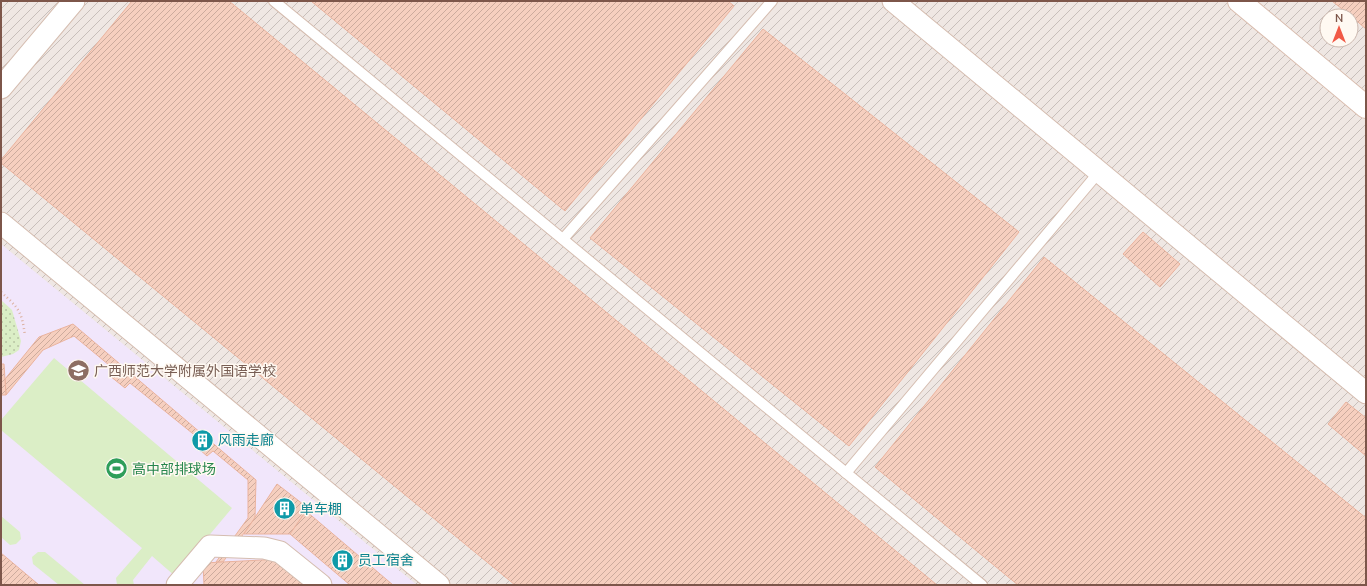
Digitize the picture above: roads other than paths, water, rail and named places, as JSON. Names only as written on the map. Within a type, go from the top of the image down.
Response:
[{"type":"street","points":[[1,88],[74,1]]},
{"type":"street","points":[[893,1],[1366,393]]},
{"type":"street","points":[[1239,1],[1366,107]]},
{"type":"street","points":[[1,223],[439,585]]},
{"type":"street","points":[[177,585],[210,546],[264,548],[280,552],[322,585]]},
{"type":"lane","points":[[274,1],[982,585]]},
{"type":"lane","points":[[563,239],[772,1]]},
{"type":"lane","points":[[846,473],[1099,172]]},
{"type":"place","name":"广西师范大学附属外国语学校","points":[[79,371]]},
{"type":"place","name":"风雨走廊","points":[[202,440]]},
{"type":"place","name":"高中部排球场","points":[[117,469]]},
{"type":"place","name":"单车棚","points":[[284,509]]},
{"type":"place","name":"员工宿舍","points":[[342,560]]}]
